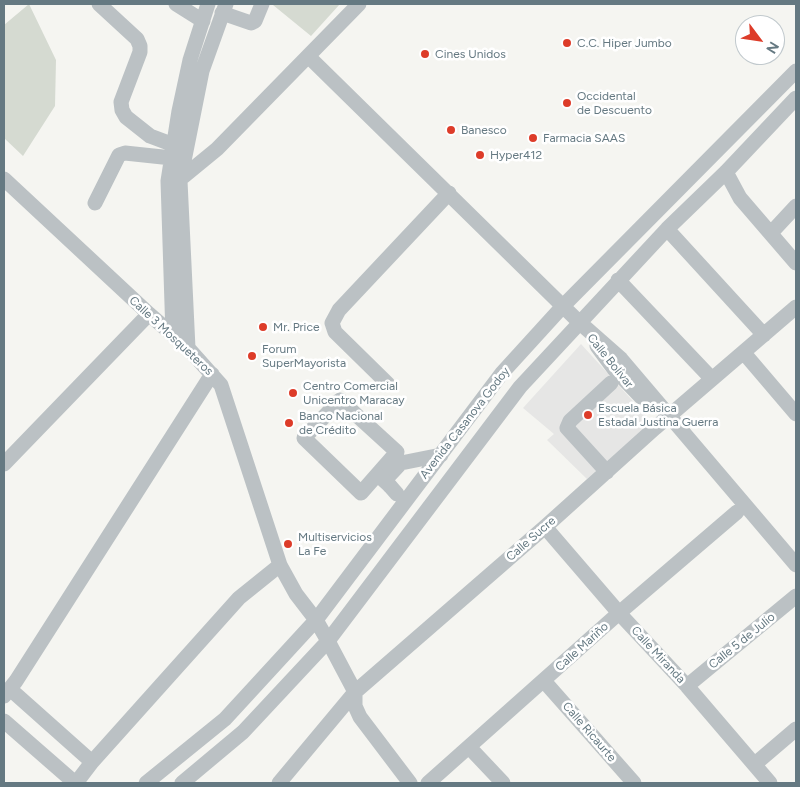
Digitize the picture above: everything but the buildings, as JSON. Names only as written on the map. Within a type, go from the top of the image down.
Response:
[{"type":"street","points":[[99,4],[137,39],[140,46],[140,52],[122,102],[122,110],[126,117],[173,151]]},
{"type":"street","points":[[176,4],[203,22]]},
{"type":"street","points":[[173,335],[173,151],[190,60],[208,4]]},
{"type":"street","points":[[188,348],[174,181],[202,71],[224,8],[252,23],[262,4]]},
{"type":"street","points":[[174,181],[217,149],[358,4]]},
{"type":"street","name":"Calle Bolivar","points":[[308,56],[579,322],[614,369],[666,418],[796,565]]},
{"type":"street","name":"Avenida Casanova Godoy","points":[[146,783],[224,719],[316,620],[502,373],[563,306],[796,71]]},
{"type":"street","name":"Avenida Casanova Godoy","points":[[182,783],[243,732],[328,641],[520,387],[618,280],[726,172],[796,98]]},
{"type":"street","points":[[95,204],[119,155],[125,153],[173,151]]},
{"type":"street","points":[[726,172],[740,198],[796,263]]},
{"type":"street","name":"Calle 3 Mosqueteros","points":[[4,180],[188,348],[221,385],[280,565],[296,594],[316,620],[355,692],[355,706],[360,717],[410,783]]},
{"type":"street","points":[[388,384],[334,332],[332,323],[339,310],[449,193]]},
{"type":"street","points":[[771,233],[796,206]]},
{"type":"street","points":[[667,229],[764,335]]},
{"type":"street","points":[[618,280],[712,379]]},
{"type":"street","name":"Calle Sucre","points":[[278,783],[355,692],[608,472],[666,418],[796,307]]},
{"type":"street","points":[[4,464],[149,314]]},
{"type":"street","points":[[744,353],[796,414]]},
{"type":"street","points":[[92,762],[8,686],[212,374]]},
{"type":"street","points":[[608,472],[567,428],[570,421],[611,383]]},
{"type":"street","points":[[384,483],[397,452],[340,400],[304,438],[361,493],[384,483],[401,463],[441,455]]},
{"type":"street","name":"Calle Bolivar","points":[[666,418],[737,512],[796,578]]},
{"type":"street","name":"Calle Mariño","points":[[428,783],[619,613],[737,512]]},
{"type":"street","name":"Calle Miranda","points":[[545,527],[619,613],[687,686],[770,783]]},
{"type":"street","points":[[4,721],[76,783],[92,762],[239,598],[280,565]]},
{"type":"street","name":"Calle 5 de Julio","points":[[687,686],[796,596]]},
{"type":"street","name":"Calle Ricaurte","points":[[544,681],[634,783]]},
{"type":"street","points":[[755,764],[796,728]]},
{"type":"street","points":[[469,747],[503,783]]},
{"type":"shaded area","points":[[29,4],[56,60],[55,106],[23,156],[4,138],[4,25]]},
{"type":"shaded area","points":[[274,4],[340,4],[311,36]]},
{"type":"shaded area","name":"Escuela Básica Estadal Justina Guerra","points":[[581,344],[652,422],[587,479],[547,440],[554,434],[523,408]]},
{"type":"place","name":"C.C. Hiper Jumbo","points":[[567,43]]},
{"type":"place","name":"Cines Unidos","points":[[425,54]]},
{"type":"place","name":"Occidental de Descuento","points":[[567,103]]},
{"type":"place","name":"Banesco","points":[[451,130]]},
{"type":"place","name":"Farmacia SAAS","points":[[533,138]]},
{"type":"place","name":"Hyper412","points":[[480,155]]},
{"type":"place","name":"Mr. Price","points":[[263,327]]},
{"type":"place","name":"Forum SuperMayorista","points":[[252,356]]},
{"type":"place","name":"Centro Comercial Unicentro Maracay","points":[[293,393]]},
{"type":"place","name":"Escuela Básica Estadal Justina Guerra","points":[[588,415]]},
{"type":"place","name":"Banco Nacional de Crédito","points":[[289,423]]},
{"type":"place","name":"Multiservicios La Fe","points":[[288,544]]}]
